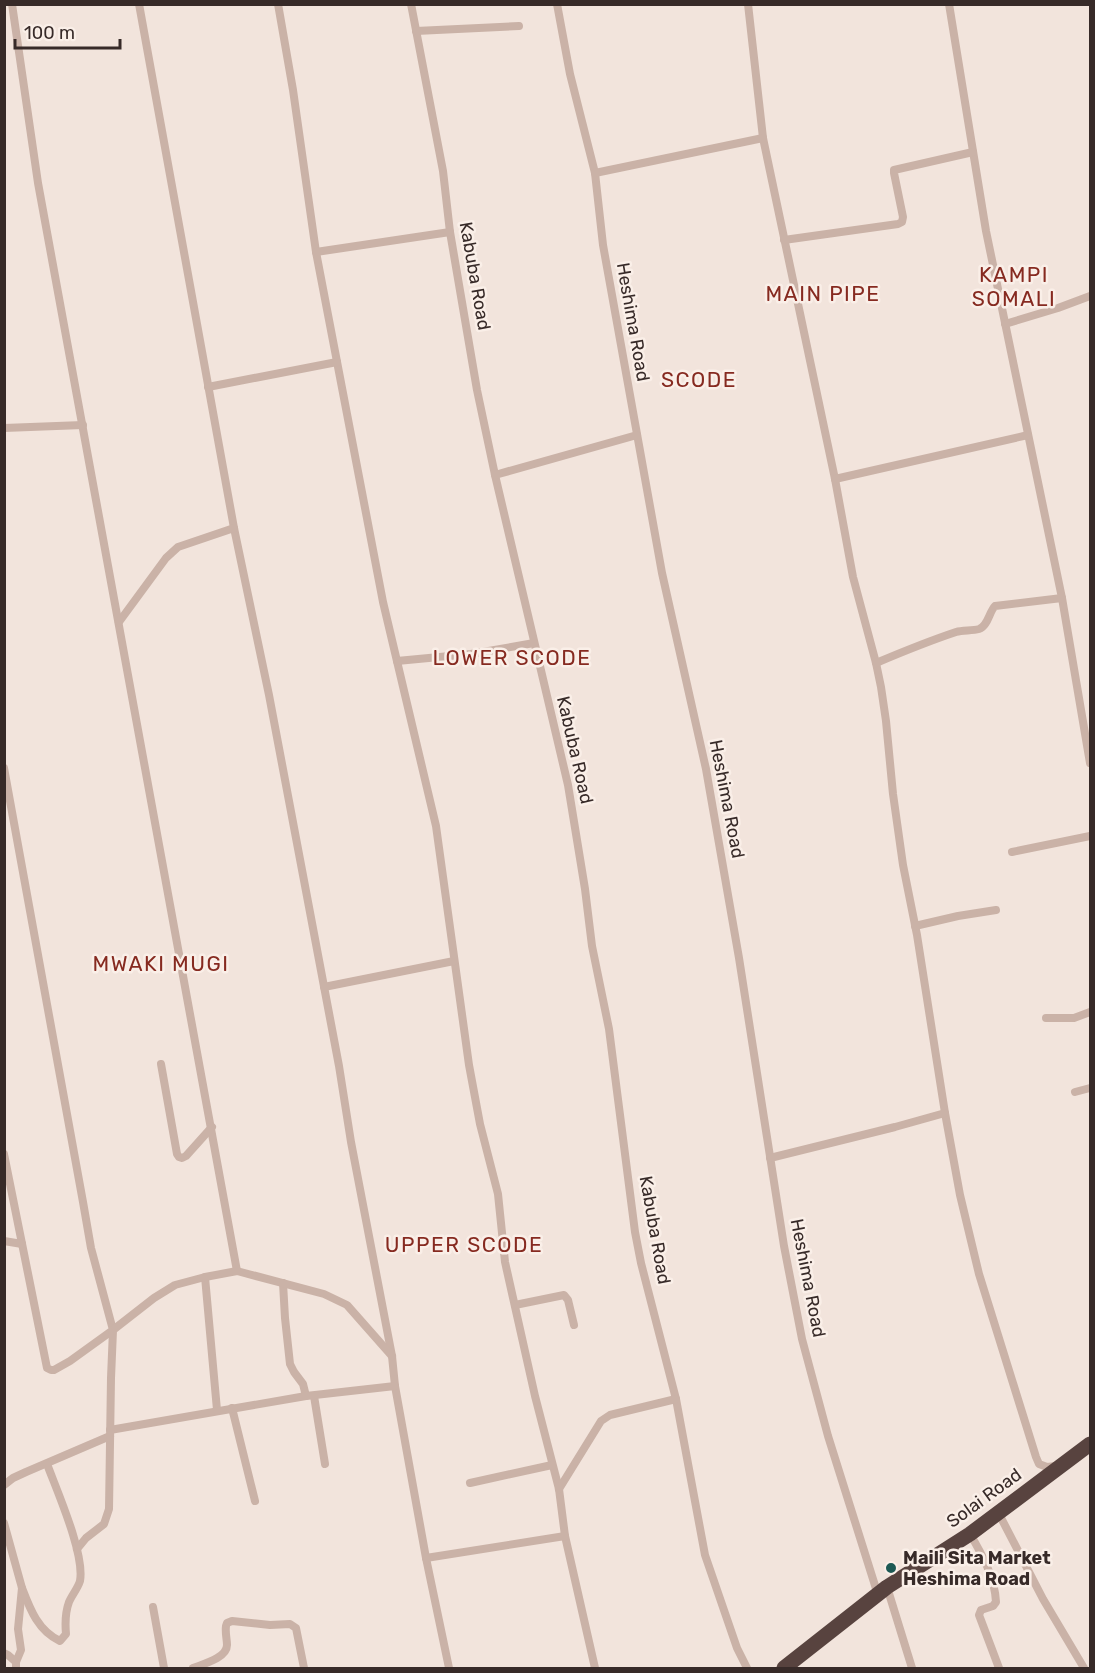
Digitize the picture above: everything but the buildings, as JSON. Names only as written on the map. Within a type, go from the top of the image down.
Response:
[{"type":"highway","name":"Solai Road","points":[[784,1668],[883,1591],[970,1534],[1090,1444]]},
{"type":"street","points":[[12,4],[38,183],[237,1271]]},
{"type":"street","points":[[139,4],[234,528],[269,695],[339,1065],[426,1558],[449,1668]]},
{"type":"street","points":[[278,4],[293,90],[316,252],[383,602],[436,826],[469,1065],[480,1124],[498,1194],[505,1262],[559,1489],[565,1536],[595,1668]]},
{"type":"street","name":"Kabuba Road","points":[[411,4],[442,171],[477,390],[568,785],[592,946],[609,1029],[635,1232],[676,1399],[705,1556],[737,1648],[747,1668]]},
{"type":"street","name":"Heshima Road","points":[[557,4],[570,74],[595,173],[603,245],[662,573],[706,770],[741,970],[784,1246],[812,1377],[883,1591],[912,1668]]},
{"type":"street","points":[[748,4],[763,138],[854,577],[876,663],[886,721],[903,866],[960,1195],[979,1274],[1036,1457],[1039,1464],[1047,1467],[1060,1466]]},
{"type":"street","points":[[949,4],[986,231],[1062,598],[1090,763]]},
{"type":"street","points":[[416,31],[519,26]]},
{"type":"street","points":[[595,173],[763,138]]},
{"type":"street","points":[[784,240],[898,224],[902,222],[903,217],[894,170],[973,152]]},
{"type":"street","points":[[316,252],[450,232]]},
{"type":"street","points":[[1005,324],[1090,296]]},
{"type":"street","points":[[208,387],[337,362]]},
{"type":"street","points":[[4,428],[83,425]]},
{"type":"street","points":[[495,476],[637,435]]},
{"type":"street","points":[[835,478],[1028,435]]},
{"type":"street","points":[[119,622],[166,558],[178,547],[234,528]]},
{"type":"street","points":[[876,663],[960,631],[980,629],[995,606],[1062,598]]},
{"type":"street","points":[[398,661],[471,654],[534,643]]},
{"type":"street","points":[[4,768],[91,1248],[113,1330],[108,1514],[104,1524],[86,1538],[77,1549]]},
{"type":"street","points":[[1012,852],[1090,836]]},
{"type":"street","points":[[915,926],[996,910]]},
{"type":"street","points":[[324,987],[454,961]]},
{"type":"street","points":[[1046,1018],[1074,1018],[1090,1012]]},
{"type":"street","points":[[161,1064],[179,1157],[186,1155],[212,1127]]},
{"type":"street","points":[[1075,1092],[1090,1088]]},
{"type":"street","points":[[770,1158],[945,1113]]},
{"type":"street","points":[[4,1154],[48,1370],[54,1370],[70,1361],[175,1285],[205,1276],[237,1271],[324,1294],[347,1305],[392,1356]]},
{"type":"street","points":[[4,1241],[22,1244]]},
{"type":"street","points":[[205,1276],[218,1410]]},
{"type":"street","points":[[283,1283],[290,1364],[310,1396],[326,1464]]},
{"type":"street","points":[[515,1305],[564,1295],[568,1300],[574,1325]]},
{"type":"street","points":[[4,1485],[13,1478],[110,1433],[218,1410],[395,1386]]},
{"type":"street","points":[[559,1489],[601,1421],[610,1415],[676,1399]]},
{"type":"street","points":[[232,1408],[255,1501]]},
{"type":"street","points":[[4,1523],[22,1588],[30,1608],[40,1626],[51,1637],[60,1641],[66,1634],[65,1616],[69,1603],[80,1581],[77,1549],[47,1464]]},
{"type":"street","points":[[470,1483],[552,1465]]},
{"type":"street","points":[[998,1512],[1043,1599],[1084,1668]]},
{"type":"street","points":[[970,1534],[980,1549],[994,1589],[996,1604],[981,1611],[979,1615],[999,1668]]},
{"type":"street","points":[[426,1558],[565,1536]]},
{"type":"street","points":[[16,1665],[21,1650],[18,1629],[22,1588]]},
{"type":"street","points":[[19,1608],[23,1605],[30,1608]]},
{"type":"street","points":[[153,1607],[164,1668]]},
{"type":"street","points":[[193,1668],[225,1652],[228,1648],[226,1626],[232,1621],[270,1625],[290,1624],[296,1628],[304,1668]]},
{"type":"street","points":[[4,1653],[8,1654],[16,1665]]},
{"type":"place","name":"Maili Sita Market Heshima Road","points":[[891,1568]]},
{"type":"district","name":"KAMPI SOMALI","points":[[1014,287]]},
{"type":"district","name":"MAIN PIPE","points":[[823,294]]},
{"type":"district","name":"SCODE","points":[[699,380]]},
{"type":"district","name":"LOWER SCODE","points":[[512,658]]},
{"type":"district","name":"MWAKI MUGI","points":[[161,964]]},
{"type":"district","name":"UPPER SCODE","points":[[464,1245]]}]
